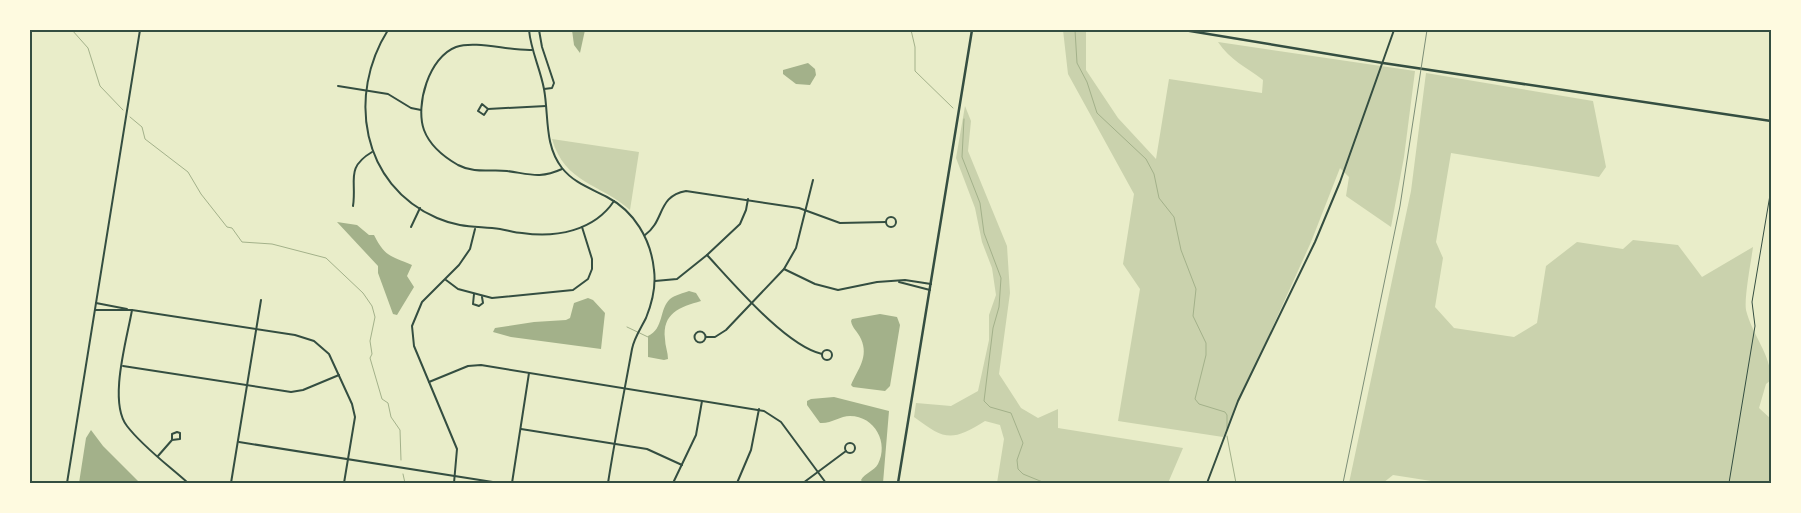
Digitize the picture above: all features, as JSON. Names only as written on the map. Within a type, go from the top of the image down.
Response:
[{"type":"street","points":[[67,483],[140,30]]},
{"type":"street","points":[[388,30],[378,48],[368,91],[365,121],[372,152],[388,180],[420,208],[436,218],[476,228],[497,228],[520,233],[543,234],[582,227],[599,218],[614,201]]},
{"type":"street","points":[[529,30],[532,50],[544,89],[549,140],[554,154],[562,168],[581,185],[614,201],[633,218],[645,235],[650,249],[655,281],[649,309],[636,338],[623,387],[608,483]]},
{"type":"street","points":[[539,30],[542,47],[554,84],[552,88],[544,89]]},
{"type":"street","points":[[898,483],[972,30]]},
{"type":"street","points":[[1184,30],[1382,63],[1771,122]]},
{"type":"street","points":[[1207,483],[1238,401],[1315,242],[1337,191],[1394,30]]},
{"type":"street","points":[[532,50],[466,45],[447,51],[432,66],[422,111],[423,127],[430,141],[438,150],[459,165],[473,171],[506,171],[538,176],[548,175],[562,168]]},
{"type":"street","points":[[338,86],[388,94],[411,108],[422,111]]},
{"type":"street","points":[[488,109],[484,115],[478,110],[482,104],[488,109],[546,106]]},
{"type":"street","points":[[353,206],[354,170],[361,159],[372,152]]},
{"type":"street","points":[[706,338],[704,333],[700,332],[695,338],[700,343],[706,338],[715,337],[723,333],[784,269],[796,248],[813,180]]},
{"type":"street","points":[[645,235],[655,226],[665,202],[682,192],[695,192],[806,210],[840,223],[886,222],[892,227],[896,221],[890,217],[886,222]]},
{"type":"street","points":[[655,281],[677,279],[707,255],[740,224],[748,200]]},
{"type":"street","points":[[411,227],[420,208]]},
{"type":"street","points":[[445,280],[458,289],[492,298],[572,290],[581,286],[590,274],[592,259],[582,227]]},
{"type":"street","points":[[454,483],[458,456],[456,446],[414,346],[412,323],[422,302],[459,265],[470,249],[476,228]]},
{"type":"street","points":[[707,255],[753,303],[798,344],[822,354],[827,360],[832,357],[830,350],[826,350],[822,354]]},
{"type":"street","points":[[784,269],[815,284],[838,290],[877,282],[899,282],[930,290]]},
{"type":"street","points":[[899,282],[905,280],[931,284]]},
{"type":"street","points":[[474,294],[473,304],[479,306],[483,303],[482,296]]},
{"type":"street","points":[[231,483],[261,300]]},
{"type":"street","points":[[96,303],[295,335],[314,341],[329,354],[352,404],[355,417],[344,483]]},
{"type":"street","points":[[95,310],[132,310]]},
{"type":"street","points":[[132,310],[118,395],[121,415],[126,425],[188,483]]},
{"type":"street","points":[[430,382],[471,365],[529,372],[759,410],[771,414],[781,422],[826,483]]},
{"type":"street","points":[[123,366],[297,392],[339,375]]},
{"type":"street","points":[[512,483],[529,372]]},
{"type":"street","points":[[673,483],[696,434],[702,401]]},
{"type":"street","points":[[737,483],[751,450],[759,410]]},
{"type":"street","points":[[521,429],[650,450],[682,465]]},
{"type":"street","points":[[158,456],[172,440],[172,434],[174,432],[180,433],[180,440],[172,440]]},
{"type":"street","points":[[239,442],[499,483]]},
{"type":"street","points":[[803,483],[846,450]]},
{"type":"path","points":[[1729,483],[1755,326],[1752,302],[1771,189]]},
{"type":"shaded area","points":[[572,30],[585,30],[580,53],[574,45]]},
{"type":"shaded area","points":[[1063,30],[1086,30],[1086,70],[1118,118],[1156,159],[1169,79],[1262,93],[1263,80],[1233,59],[1218,42],[1415,71],[1404,157],[1391,227],[1346,196],[1349,177],[1340,168],[1311,242],[1223,437],[1118,421],[1140,289],[1123,264],[1134,194],[1068,74]]},
{"type":"shaded area","points":[[808,63],[815,69],[816,75],[810,85],[796,84],[783,74],[783,70]]},
{"type":"shaded area","points":[[1426,73],[1593,101],[1606,167],[1599,177],[1451,153],[1436,242],[1443,258],[1435,307],[1454,328],[1514,337],[1537,323],[1546,266],[1577,242],[1623,249],[1633,240],[1678,245],[1702,277],[1753,247],[1746,310],[1752,328],[1765,353],[1770,371],[1771,380],[1766,384],[1759,408],[1771,419],[1771,483],[1444,483],[1393,475],[1383,483],[1349,483],[1411,191]]},
{"type":"shaded area","points":[[965,106],[971,121],[968,151],[1007,246],[1010,293],[999,374],[1021,408],[1038,418],[1058,409],[1058,428],[1183,448],[1168,483],[997,483],[1004,439],[1000,425],[985,421],[964,432],[948,436],[933,430],[914,417],[916,403],[951,406],[978,391],[989,340],[989,315],[996,295],[992,268],[982,242],[975,208],[956,158]]},
{"type":"shaded area","points":[[552,139],[639,152],[630,210],[619,201],[574,174],[558,154]]},
{"type":"shaded area","points":[[337,222],[357,225],[369,235],[374,235],[389,255],[412,265],[407,276],[414,287],[397,315],[393,314],[378,273],[378,266]]},
{"type":"shaded area","points":[[689,291],[696,293],[701,301],[674,312],[666,323],[665,342],[668,359],[648,357],[648,336],[657,329],[667,303],[677,295]]},
{"type":"shaded area","points":[[588,298],[593,300],[605,313],[601,349],[511,337],[493,332],[495,328],[534,322],[566,320],[570,318],[574,303]]},
{"type":"shaded area","points":[[880,314],[897,317],[900,325],[890,386],[885,391],[853,387],[851,385],[862,363],[864,352],[861,339],[851,321],[852,319]]},
{"type":"shaded area","points":[[834,397],[889,411],[883,483],[863,483],[861,480],[878,464],[881,456],[881,440],[873,426],[859,417],[850,416],[820,423],[807,405],[807,401],[811,399]]},
{"type":"shaded area","points":[[91,430],[103,446],[140,483],[79,483],[86,438]]},
{"type":"waterway","points":[[72,30],[88,48],[100,86],[123,110]]},
{"type":"waterway","points":[[911,30],[915,47],[915,71],[953,108]]},
{"type":"waterway","points":[[1075,30],[1077,63],[1087,82],[1097,113],[1146,159],[1154,174],[1159,198],[1174,217],[1181,250],[1196,289],[1193,316],[1206,343],[1206,355],[1195,399],[1199,404],[1225,412],[1227,415],[1227,428]]},
{"type":"waterway","points":[[130,117],[142,127],[145,139],[188,172],[201,194],[227,227],[232,228],[242,242],[272,244],[326,258],[363,293],[372,306],[375,317],[370,341],[372,354],[370,358],[382,399],[388,403],[391,417],[400,430],[401,460]]},
{"type":"waterway","points":[[964,119],[962,157],[980,203],[984,233],[1001,278],[999,307],[993,328],[984,401],[990,407],[1011,413],[1023,443],[1017,460],[1018,469],[1023,474],[1045,483]]},
{"type":"waterway","points":[[627,327],[648,337]]},
{"type":"waterway","points":[[1227,436],[1236,483]]},
{"type":"waterway","points":[[403,474],[405,483]]},
{"type":"railway","points":[[1343,483],[1400,206],[1427,30]]}]
